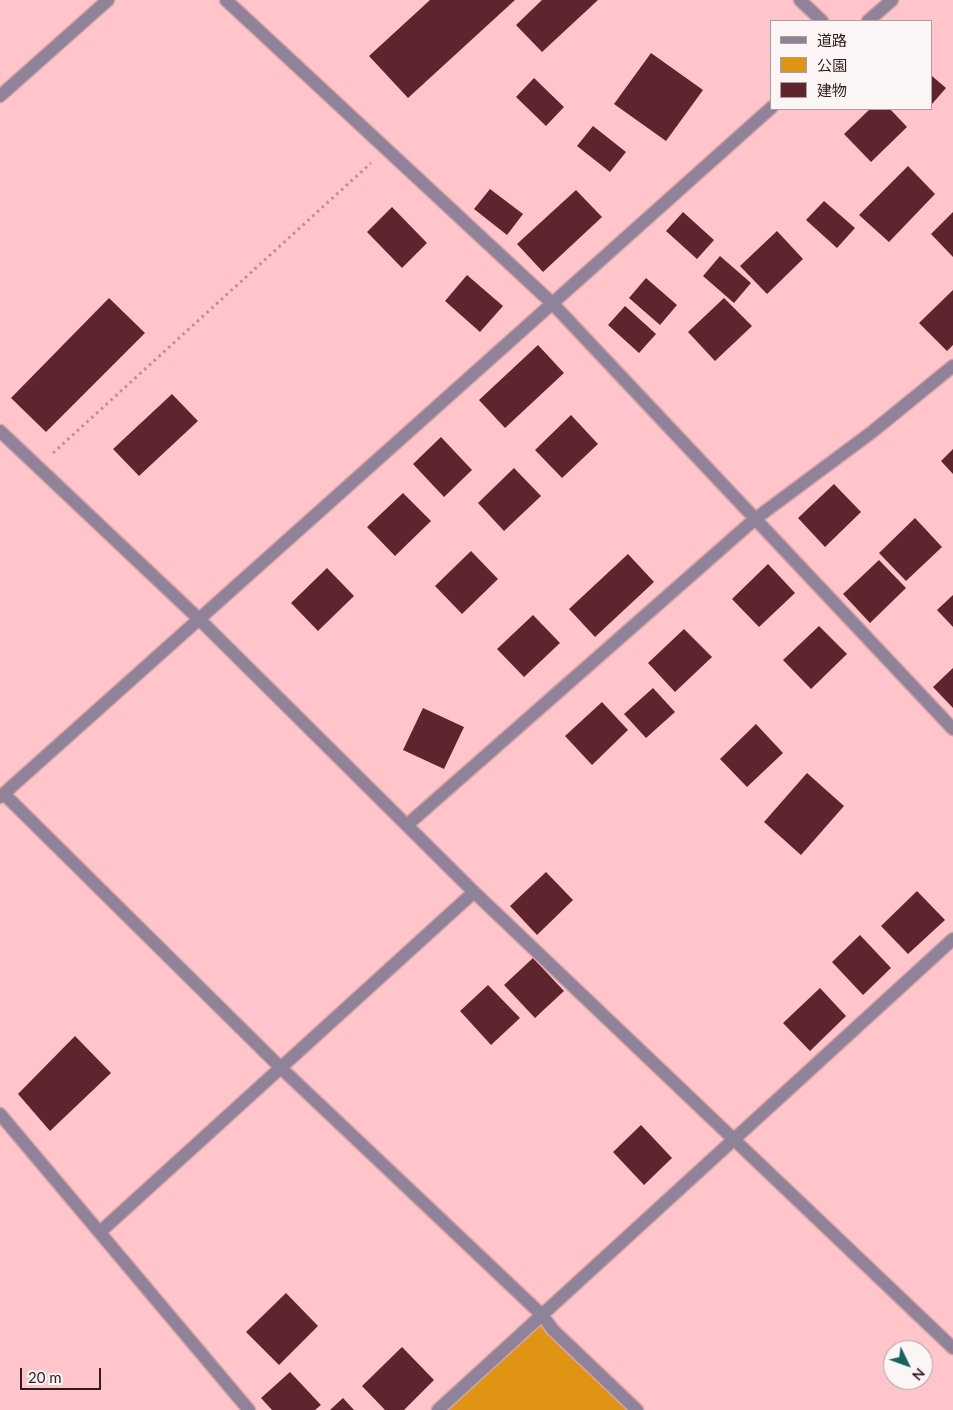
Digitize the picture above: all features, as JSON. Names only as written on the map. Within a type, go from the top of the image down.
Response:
[{"type":"street","points":[[0,96],[108,0]]},
{"type":"street","points":[[226,0],[553,304],[953,729]]},
{"type":"street","points":[[800,0],[821,20]]},
{"type":"street","points":[[869,20],[892,0]]},
{"type":"street","points":[[637,1410],[553,1330],[542,1315],[280,1068],[2,796],[770,110]]},
{"type":"street","points":[[407,825],[755,519],[872,432],[953,366]]},
{"type":"street","points":[[0,431],[199,619],[474,892],[953,1348]]},
{"type":"street","points":[[100,1232],[474,892]]},
{"type":"street","points":[[438,1410],[953,939]]},
{"type":"street","points":[[0,1114],[249,1410]]},
{"type":"path","points":[[38,467],[386,149]]},
{"type":"green space","points":[[542,1315],[639,1410],[438,1410]]},
{"type":"building","points":[[430,0],[515,0],[408,98],[369,56]]},
{"type":"building","points":[[542,0],[598,0],[542,52],[516,25]]},
{"type":"building","points":[[651,53],[703,90],[666,141],[614,104]]},
{"type":"building","points":[[933,77],[946,88],[933,103]]},
{"type":"building","points":[[534,78],[564,107],[546,126],[516,97]]},
{"type":"building","points":[[869,110],[891,110],[907,127],[871,162],[844,134]]},
{"type":"building","points":[[593,126],[626,152],[610,172],[577,146]]},
{"type":"building","points":[[908,166],[935,194],[889,242],[859,215]]},
{"type":"building","points":[[490,189],[523,214],[507,235],[474,209]]},
{"type":"building","points":[[576,190],[602,217],[543,272],[517,244]]},
{"type":"building","points":[[824,201],[855,228],[837,248],[806,220]]},
{"type":"building","points":[[392,207],[427,243],[402,268],[367,232]]},
{"type":"building","points":[[683,212],[714,240],[697,259],[666,231]]},
{"type":"building","points":[[953,212],[953,257],[931,234]]},
{"type":"building","points":[[777,231],[803,259],[767,294],[740,266]]},
{"type":"building","points":[[720,256],[751,283],[734,303],[703,276]]},
{"type":"building","points":[[467,275],[503,306],[480,332],[445,301]]},
{"type":"building","points":[[646,278],[677,305],[660,325],[629,298]]},
{"type":"building","points":[[953,290],[953,345],[947,351],[919,323]]},
{"type":"building","points":[[109,298],[145,333],[46,432],[11,398]]},
{"type":"building","points":[[724,298],[752,326],[715,361],[688,332]]},
{"type":"building","points":[[625,306],[656,334],[639,353],[608,325]]},
{"type":"building","points":[[538,345],[564,373],[505,428],[479,400]]},
{"type":"building","points":[[172,394],[198,421],[139,476],[113,449]]},
{"type":"building","points":[[571,415],[598,444],[562,478],[535,450]]},
{"type":"building","points":[[441,437],[472,470],[444,497],[413,464]]},
{"type":"building","points":[[953,449],[953,474],[941,461]]},
{"type":"building","points":[[514,468],[541,496],[504,531],[478,503]]},
{"type":"building","points":[[834,484],[861,512],[825,547],[798,518]]},
{"type":"building","points":[[403,493],[431,521],[395,556],[367,527]]},
{"type":"building","points":[[915,518],[942,547],[906,581],[879,553]]},
{"type":"building","points":[[471,551],[498,579],[462,614],[435,586]]},
{"type":"building","points":[[628,554],[654,582],[595,637],[569,609]]},
{"type":"building","points":[[879,560],[906,588],[870,623],[843,594]]},
{"type":"building","points":[[768,564],[795,593],[759,627],[732,599]]},
{"type":"building","points":[[327,568],[354,596],[318,631],[291,603]]},
{"type":"building","points":[[953,595],[953,627],[937,610]]},
{"type":"building","points":[[533,615],[560,643],[524,677],[497,649]]},
{"type":"building","points":[[819,626],[847,654],[811,689],[783,660]]},
{"type":"building","points":[[684,629],[712,657],[675,692],[648,663]]},
{"type":"building","points":[[953,668],[953,708],[933,687]]},
{"type":"building","points":[[653,688],[675,712],[646,738],[624,714]]},
{"type":"building","points":[[602,702],[628,730],[592,765],[565,736]]},
{"type":"building","points":[[423,708],[464,727],[444,769],[403,750]]},
{"type":"building","points":[[756,724],[783,753],[747,787],[720,759]]},
{"type":"building","points":[[807,773],[844,806],[801,855],[764,822]]},
{"type":"building","points":[[546,872],[573,900],[537,935],[510,906]]},
{"type":"building","points":[[917,891],[945,920],[908,954],[881,926]]},
{"type":"building","points":[[860,935],[891,968],[863,995],[832,962]]},
{"type":"building","points":[[533,958],[564,991],[535,1018],[504,985]]},
{"type":"building","points":[[488,985],[520,1018],[491,1045],[460,1011]]},
{"type":"building","points":[[820,988],[846,1016],[810,1051],[783,1023]]},
{"type":"building","points":[[75,1036],[111,1073],[50,1131],[18,1094]]},
{"type":"building","points":[[641,1125],[672,1158],[644,1185],[613,1152]]},
{"type":"building","points":[[286,1293],[318,1326],[279,1365],[246,1332]]},
{"type":"building","points":[[402,1347],[434,1380],[404,1410],[385,1410],[362,1386]]},
{"type":"building","points":[[290,1372],[321,1405],[315,1410],[272,1410],[261,1398]]},
{"type":"building","points":[[343,1398],[354,1410],[330,1410]]}]
